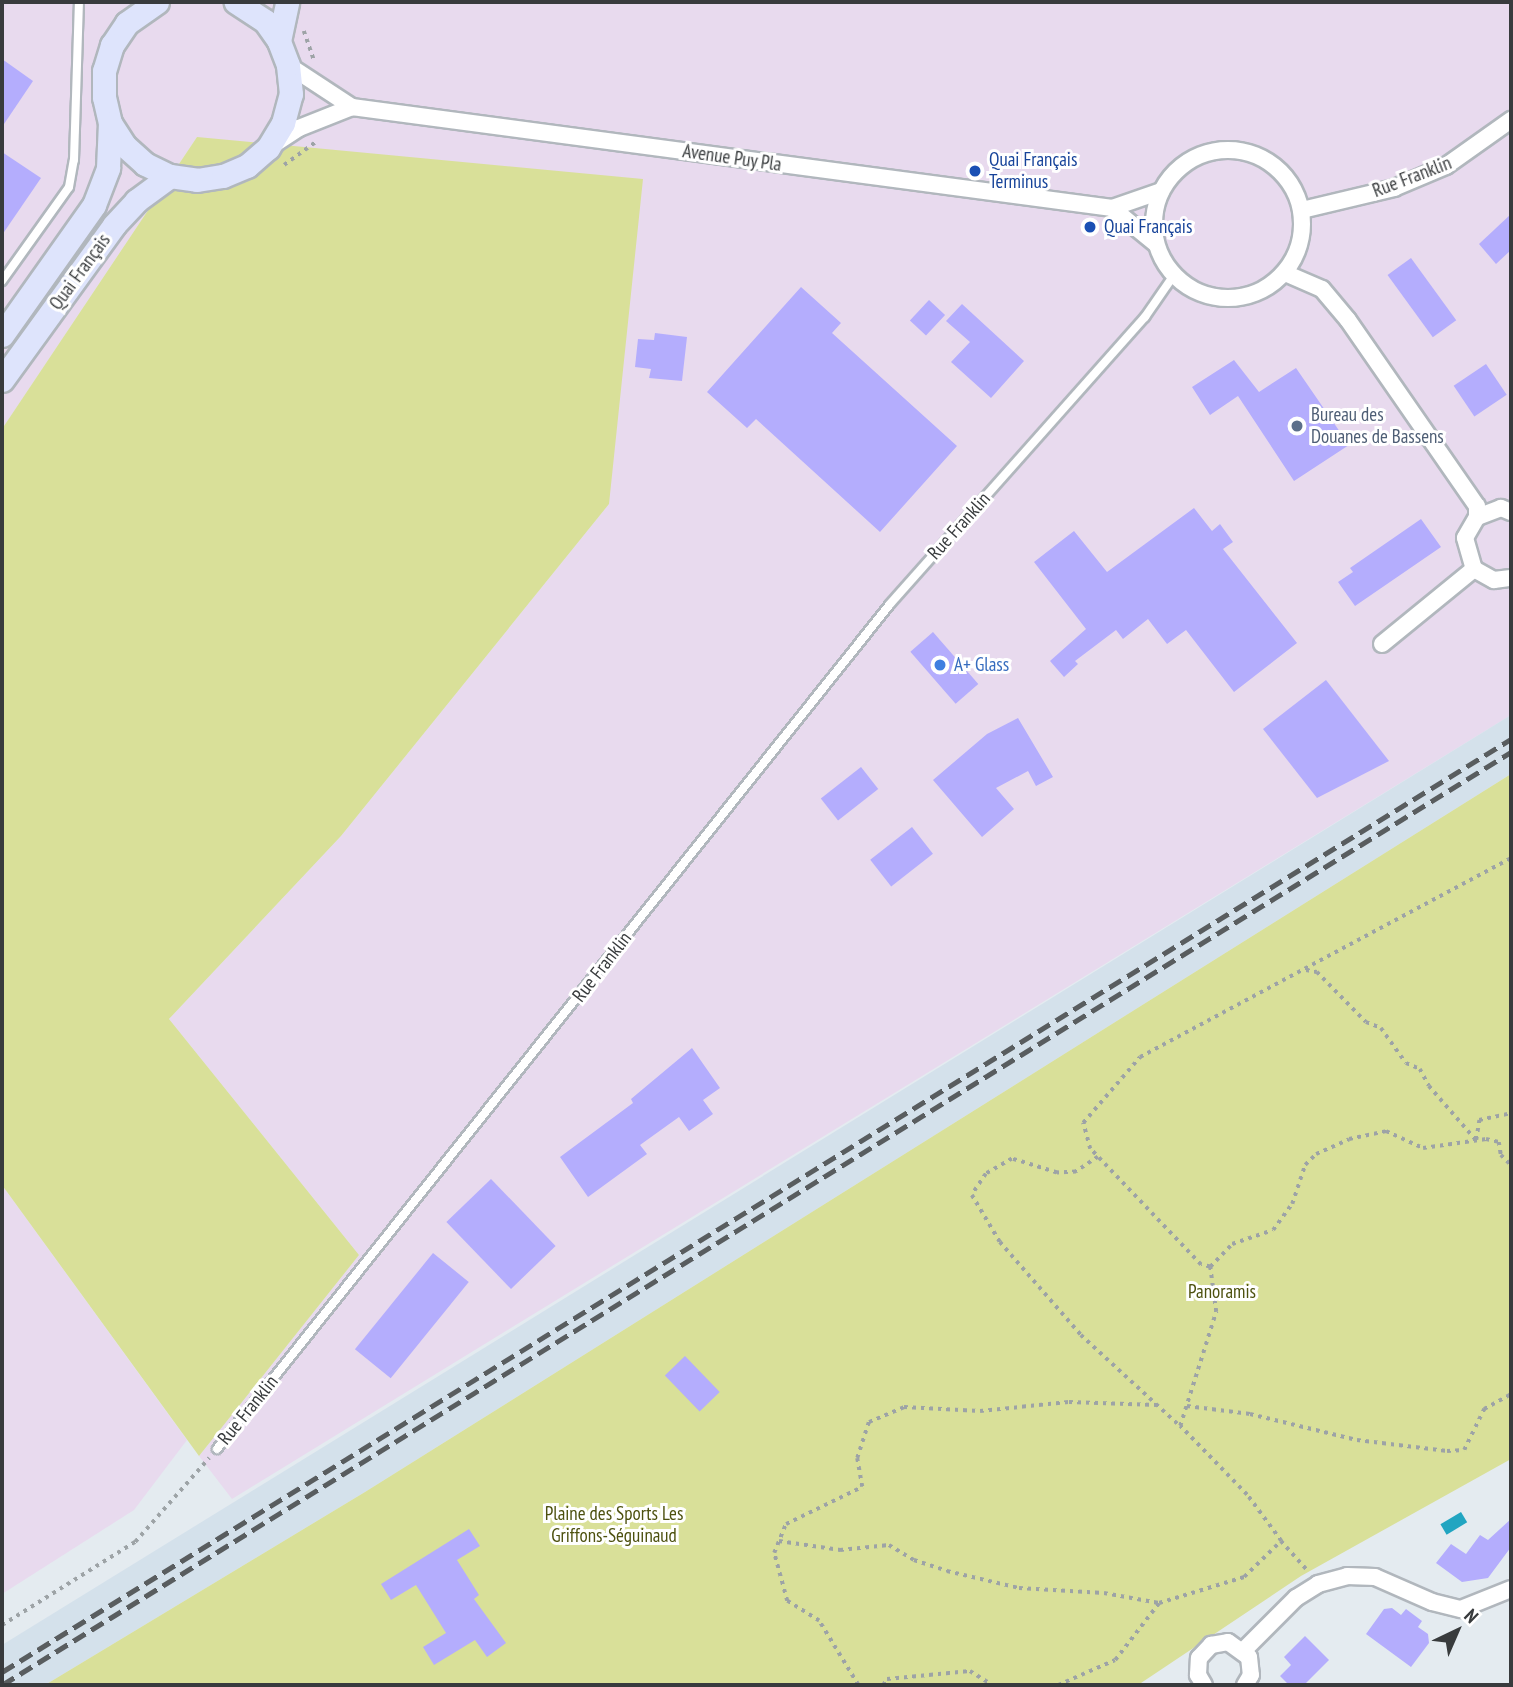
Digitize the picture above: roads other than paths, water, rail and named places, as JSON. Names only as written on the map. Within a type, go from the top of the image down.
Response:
[{"type":"main road","name":"Quai Français","points":[[2,335],[94,205],[108,168],[110,123],[104,97],[104,71],[112,46],[130,14],[157,2]]},
{"type":"main road","points":[[110,123],[135,155],[170,176],[197,180],[223,176],[247,166],[268,148],[283,123],[291,94],[288,65],[279,41],[265,21],[236,2]]},
{"type":"main road","points":[[279,41],[295,10]]},
{"type":"main road","name":"Quai Français","points":[[2,380],[114,225],[135,201],[170,176]]},
{"type":"street","name":"Avenue Puy Pla","points":[[288,65],[352,107],[1112,208],[1143,229],[1157,246]]},
{"type":"street","name":"Avenue Puy Pla","points":[[268,148],[328,116],[352,107]]},
{"type":"street","name":"Rue Franklin","points":[[1302,210],[1394,188],[1447,166],[1511,120]]},
{"type":"street","points":[[1238,150],[1279,170],[1294,188],[1302,210],[1297,254],[1285,273],[1266,289],[1242,298],[1217,298],[1194,290],[1174,275],[1157,246],[1155,209],[1161,191],[1174,172],[1193,158],[1215,151],[1238,150]]},
{"type":"street","name":"Avenue Puy Pla","points":[[1112,208],[1161,191]]},
{"type":"street","points":[[1285,273],[1322,289],[1348,320],[1477,506],[1477,517],[1465,538],[1474,569],[1494,580],[1511,578]]},
{"type":"street","points":[[1477,517],[1501,508],[1511,512]]},
{"type":"street","points":[[1382,644],[1474,569]]},
{"type":"street","points":[[1244,1650],[1296,1598],[1318,1584],[1346,1576],[1375,1577],[1432,1602],[1461,1609],[1511,1589]]},
{"type":"street","points":[[1204,1685],[1197,1667],[1204,1650],[1220,1642],[1244,1650],[1251,1666],[1245,1685]]},
{"type":"lane","points":[[2,281],[69,187],[74,160],[79,2]]},
{"type":"lane","name":"Rue Franklin","points":[[217,1449],[890,604],[1145,317],[1174,275]]},
{"type":"water","points":[[1461,1512],[1467,1522],[1447,1535],[1440,1524]]},
{"type":"railway","points":[[2,1672],[1511,739]]},
{"type":"railway","points":[[2,1685],[1511,752]]},
{"type":"place","name":"Quai Français Terminus","points":[[975,171]]},
{"type":"place","name":"Quai Français","points":[[1090,227]]},
{"type":"place","name":"Bureau des Douanes de Bassens","points":[[1297,426]]},
{"type":"place","name":"A+ Glass","points":[[940,665]]},
{"type":"park label","name":"Panoramis","points":[[1222,1292]]},
{"type":"park label","name":"Plaine des Sports Les Griffons-Séguinaud","points":[[614,1525]]}]
